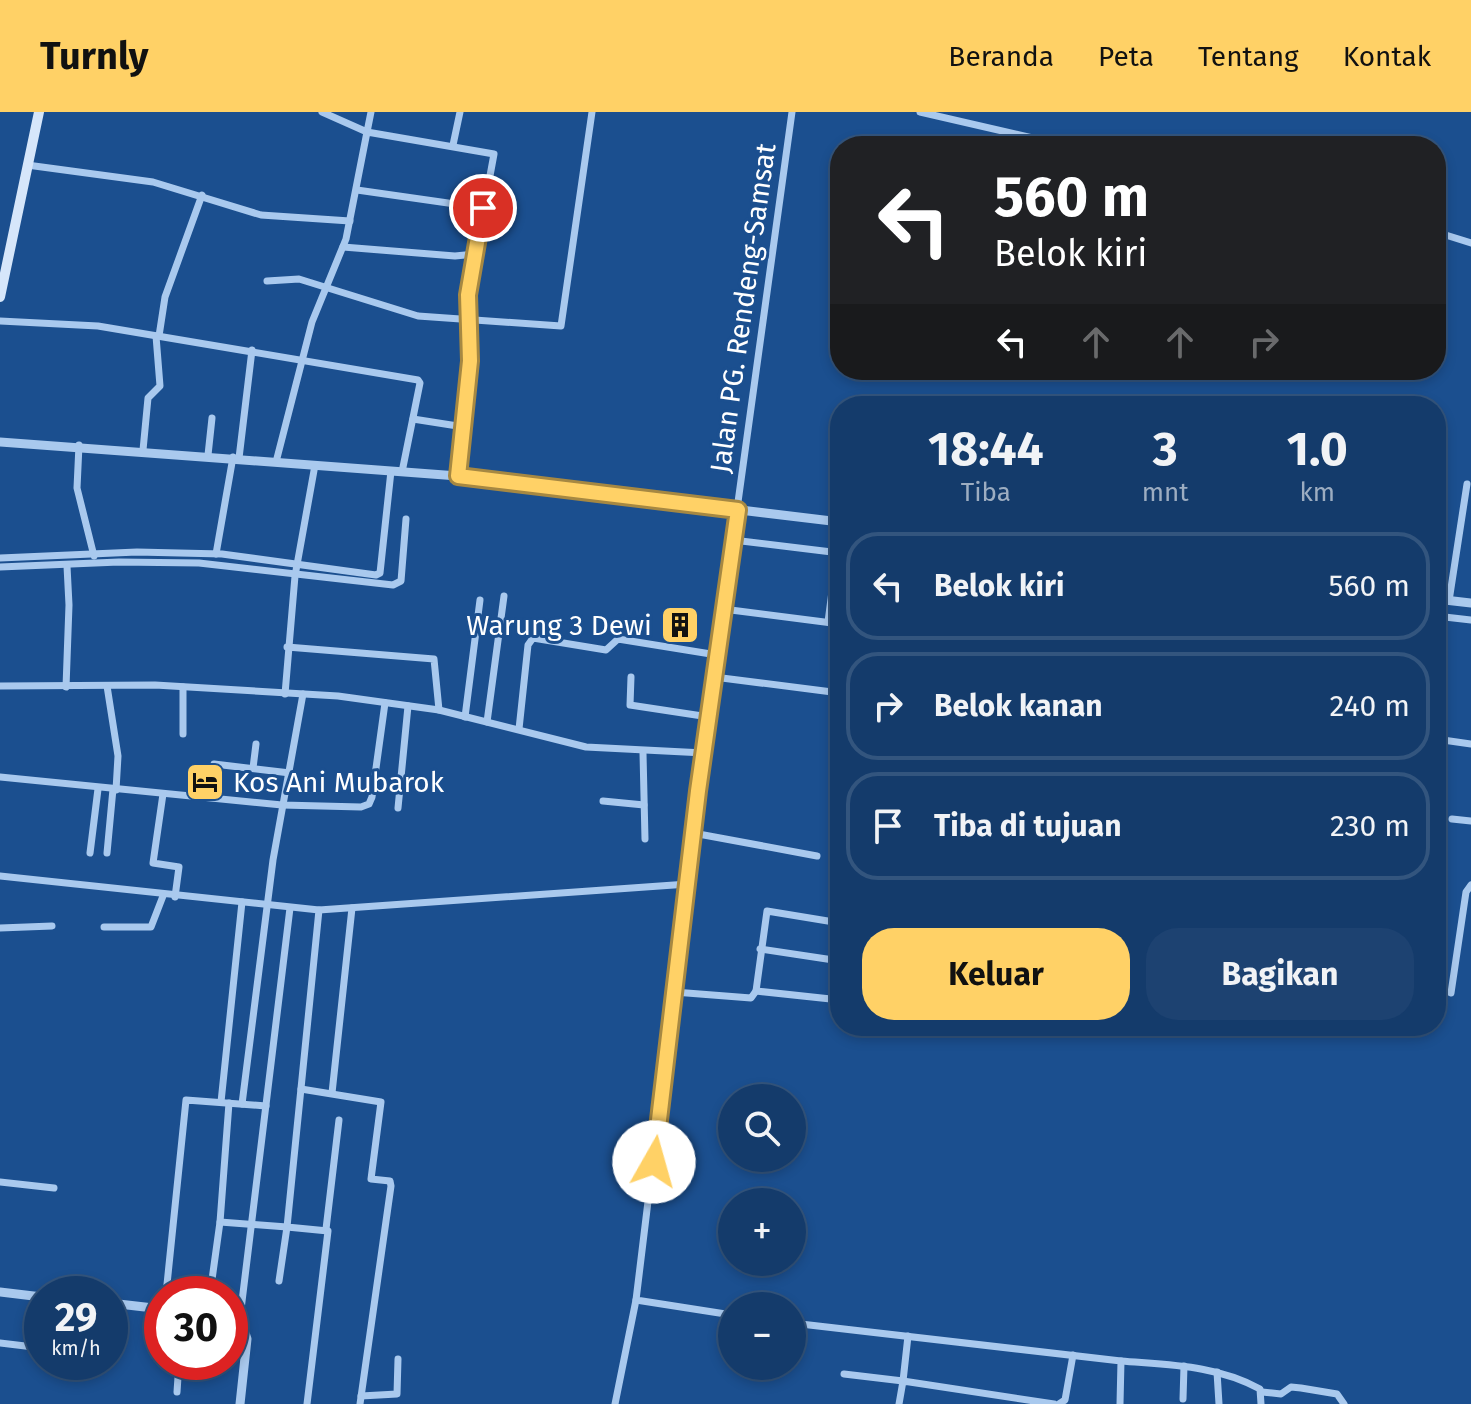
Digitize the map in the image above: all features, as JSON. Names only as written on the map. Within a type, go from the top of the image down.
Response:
[{"type":"main road","points":[[0,297],[5,242],[39,112]]},
{"type":"street","points":[[322,112],[367,132],[494,153],[468,295],[471,320],[458,476]]},
{"type":"street","points":[[276,462],[324,290],[343,247],[371,112]]},
{"type":"street","points":[[453,145],[460,112]]},
{"type":"street","points":[[267,281],[292,278],[410,315],[562,325],[592,112]]},
{"type":"street","name":"Jalan PG. Rendeng-Samsat","points":[[615,1404],[636,1300],[693,833],[792,112]]},
{"type":"street","points":[[920,112],[1024,136]]},
{"type":"street","points":[[27,165],[153,182],[272,216],[350,221]]},
{"type":"street","points":[[357,190],[483,208]]},
{"type":"street","points":[[143,450],[148,398],[160,386],[158,336],[165,297],[202,195]]},
{"type":"street","points":[[1446,235],[1471,243]]},
{"type":"street","points":[[343,247],[455,256],[475,254]]},
{"type":"street","points":[[0,321],[98,326],[231,346],[418,380],[413,419],[396,472],[379,574],[199,563],[0,558]]},
{"type":"street","points":[[216,554],[236,458],[252,350]]},
{"type":"street","points":[[208,455],[212,418]]},
{"type":"street","points":[[413,419],[464,427]]},
{"type":"street","points":[[0,442],[79,445],[458,476],[830,521]]},
{"type":"street","points":[[79,445],[77,488],[94,559]]},
{"type":"street","points":[[285,694],[287,647],[297,569],[315,465]]},
{"type":"street","points":[[1449,600],[1467,484]]},
{"type":"street","points":[[0,567],[67,566],[94,559],[216,554],[398,584],[404,562],[406,519]]},
{"type":"street","points":[[733,537],[830,552]]},
{"type":"street","points":[[66,687],[67,566]]},
{"type":"street","points":[[487,722],[504,596]]},
{"type":"street","points":[[465,717],[480,600]]},
{"type":"street","points":[[1446,600],[1471,603]]},
{"type":"street","points":[[723,609],[828,622],[830,609]]},
{"type":"street","points":[[1446,617],[1471,620]]},
{"type":"street","points":[[519,729],[528,645],[533,638],[606,650],[618,639],[717,655]]},
{"type":"street","points":[[287,647],[434,659],[439,710]]},
{"type":"street","points":[[631,677],[630,705],[709,717]]},
{"type":"street","points":[[714,677],[830,692]]},
{"type":"street","points":[[0,686],[152,685],[303,694],[439,710],[586,747],[643,753],[704,753]]},
{"type":"street","points":[[107,686],[118,756],[107,853]]},
{"type":"street","points":[[183,687],[183,734]]},
{"type":"street","points":[[242,1104],[282,805],[303,694]]},
{"type":"street","points":[[0,777],[282,805],[361,807],[369,804],[385,703]]},
{"type":"street","points":[[398,808],[408,706]]},
{"type":"street","points":[[1446,740],[1471,744]]},
{"type":"street","points":[[253,768],[256,744]]},
{"type":"street","points":[[643,753],[645,839]]},
{"type":"street","points":[[214,764],[290,773]]},
{"type":"street","points":[[90,853],[98,789]]},
{"type":"street","points":[[163,794],[153,863],[179,867],[175,897]]},
{"type":"street","points":[[603,801],[644,805]]},
{"type":"street","points":[[1452,819],[1471,821]]},
{"type":"street","points":[[693,833],[817,856]]},
{"type":"street","points":[[0,876],[163,896],[319,910],[688,884]]},
{"type":"street","points":[[1451,993],[1466,892],[1471,885]]},
{"type":"street","points":[[104,927],[151,927],[163,896]]},
{"type":"street","points":[[212,1276],[220,1222],[225,1103],[242,902]]},
{"type":"street","points":[[244,1276],[253,1226],[290,908]]},
{"type":"street","points":[[332,1093],[352,908]]},
{"type":"street","points":[[279,1281],[319,910]]},
{"type":"street","points":[[674,992],[748,1000],[756,991],[767,911],[830,921]]},
{"type":"street","points":[[0,928],[52,926]]},
{"type":"street","points":[[760,949],[830,960]]},
{"type":"street","points":[[756,991],[830,999]]},
{"type":"street","points":[[301,1089],[381,1102],[371,1179],[390,1181],[391,1186],[361,1400],[397,1394],[398,1359]]},
{"type":"street","points":[[168,1276],[186,1102],[266,1106]]},
{"type":"street","points":[[307,1404],[339,1120]]},
{"type":"street","points":[[0,1182],[54,1188]]},
{"type":"street","points":[[220,1222],[326,1229]]},
{"type":"street","points":[[0,1292],[24,1295]]},
{"type":"street","points":[[636,1300],[718,1313]]},
{"type":"street","points":[[806,1325],[1184,1366],[1217,1372],[1251,1384],[1262,1392],[1281,1394],[1291,1387],[1337,1394],[1344,1404]]},
{"type":"street","points":[[899,1404],[908,1336]]},
{"type":"street","points":[[0,1343],[24,1346]]},
{"type":"street","points":[[844,1374],[1057,1404],[1065,1400],[1073,1355]]},
{"type":"street","points":[[1120,1404],[1121,1361]]},
{"type":"street","points":[[1183,1399],[1184,1366]]},
{"type":"street","points":[[1217,1372],[1219,1404]]},
{"type":"street","points":[[177,1392],[178,1380]]},
{"type":"street","points":[[240,1404],[243,1380]]},
{"type":"street","points":[[1261,1404],[1262,1392]]},
{"type":"street","points":[[1281,1394],[1281,1404]]},
{"type":"place","name":"Warung 3 Dewi","points":[[680,625]]},
{"type":"place","name":"Kos Ani Mubarok","points":[[205,782]]},
{"type":"route","points":[[483,208],[468,295],[470,361],[458,476],[738,510],[698,791],[654,1162]]}]
